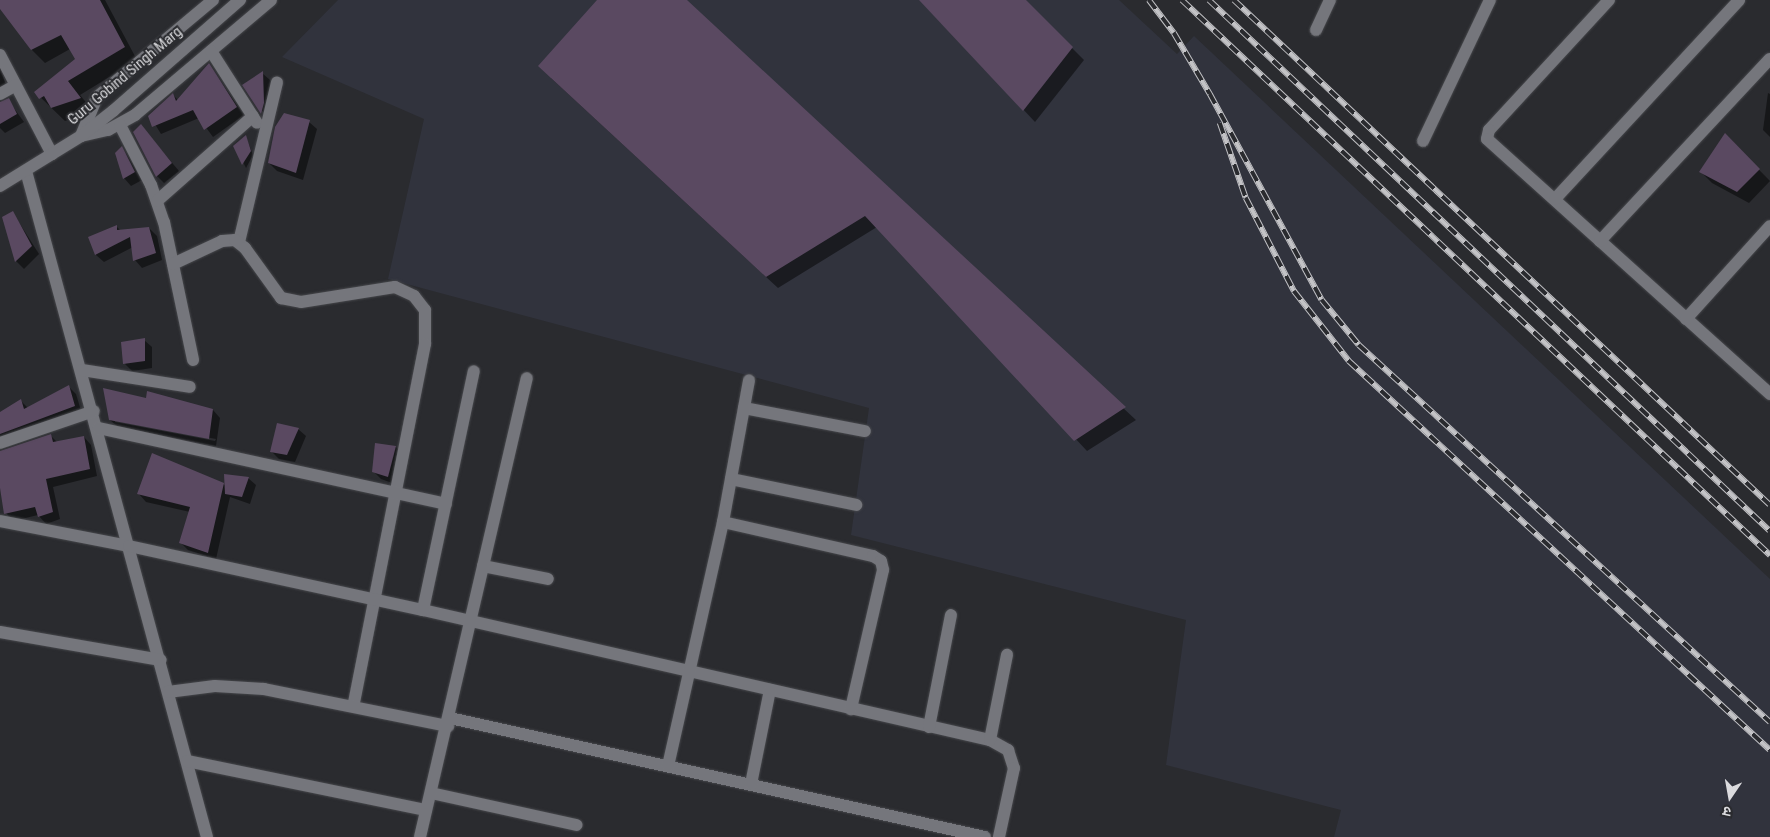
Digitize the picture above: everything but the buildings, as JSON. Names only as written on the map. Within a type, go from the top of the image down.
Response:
[{"type":"street","points":[[81,136],[97,97],[213,0]]},
{"type":"street","name":"Guru Gobind Singh Marg","points":[[0,186],[81,136],[113,111],[240,0]]},
{"type":"street","points":[[81,136],[120,125],[270,0]]},
{"type":"street","points":[[1316,30],[1330,0]]},
{"type":"street","points":[[1423,141],[1490,0]]},
{"type":"street","points":[[1609,0],[1487,134],[1487,139],[1770,394]]},
{"type":"street","points":[[1555,199],[1739,0]]},
{"type":"street","points":[[211,51],[264,134]]},
{"type":"street","points":[[0,55],[52,154]]},
{"type":"street","points":[[1600,241],[1770,59]]},
{"type":"street","points":[[277,82],[239,242],[274,291],[290,301],[301,302],[383,287],[406,291],[421,302],[427,320],[426,344],[354,706]]},
{"type":"street","points":[[0,94],[16,85]]},
{"type":"street","points":[[157,201],[252,116]]},
{"type":"street","points":[[120,125],[157,201],[173,264],[193,360]]},
{"type":"street","points":[[26,171],[94,411],[208,837]]},
{"type":"street","points":[[1686,319],[1770,226]]},
{"type":"street","points":[[173,264],[222,241],[239,242]]},
{"type":"street","points":[[82,370],[190,387]]},
{"type":"street","points":[[423,610],[474,371]]},
{"type":"street","points":[[420,837],[449,722],[470,622],[527,378]]},
{"type":"street","points":[[668,766],[722,522],[749,380]]},
{"type":"street","points":[[744,408],[865,431]]},
{"type":"street","points":[[0,443],[94,411]]},
{"type":"street","points":[[98,428],[446,504]]},
{"type":"street","points":[[731,479],[856,505]]},
{"type":"street","points":[[0,521],[129,546],[423,610],[990,740],[1008,750],[1014,768],[999,837]]},
{"type":"street","points":[[722,522],[873,556],[881,561],[883,570],[851,709]]},
{"type":"street","points":[[483,566],[548,579]]},
{"type":"street","points":[[929,726],[951,615]]},
{"type":"street","points":[[0,632],[161,660]]},
{"type":"street","points":[[990,740],[1007,655]]},
{"type":"street","points":[[168,692],[215,686],[241,687],[449,722],[668,766],[986,837]]},
{"type":"street","points":[[751,784],[770,690]]},
{"type":"street","points":[[187,761],[426,810]]},
{"type":"street","points":[[430,792],[577,825]]},
{"type":"shaded area","points":[[338,0],[1119,0],[1177,54],[1194,36],[1770,579],[1770,837],[1334,837],[1341,810],[1166,765],[1186,620],[851,535],[869,408],[388,279],[424,119],[282,57]]},
{"type":"railway","points":[[1149,0],[1174,33],[1210,94],[1322,300],[1359,345],[1770,722]]},
{"type":"railway","points":[[1182,0],[1770,555]]},
{"type":"railway","points":[[1209,0],[1770,531]]},
{"type":"railway","points":[[1234,0],[1770,505]]},
{"type":"railway","points":[[1220,123],[1246,198],[1294,291],[1349,361],[1770,750]]}]
